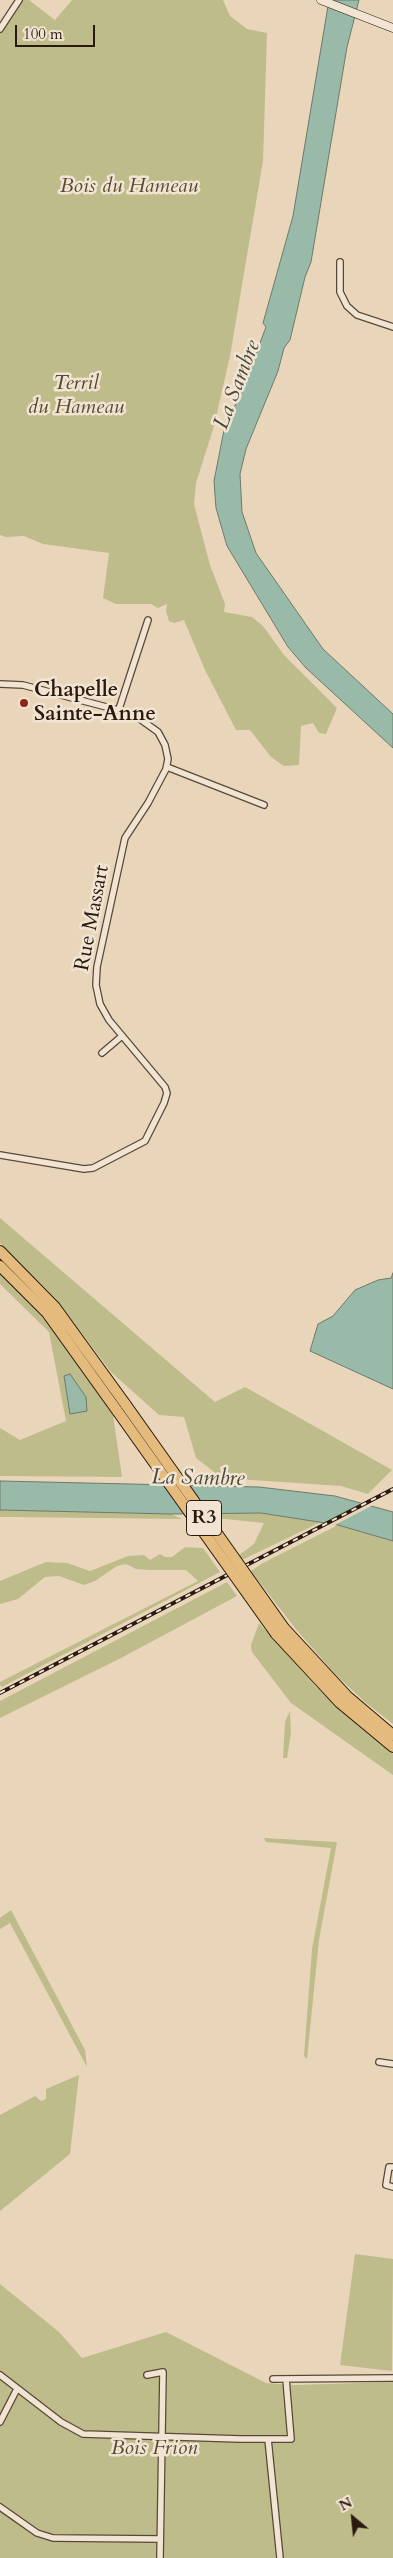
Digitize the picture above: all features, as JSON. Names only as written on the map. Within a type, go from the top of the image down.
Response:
[{"type":"highway","name":"R3","points":[[0,1251],[55,1307],[122,1408],[280,1631],[340,1702],[393,1747]]},
{"type":"highway","name":"R3","points":[[0,1266],[47,1314],[122,1408]]},
{"type":"highway","name":"R3","points":[[280,1631],[347,1696],[393,1735]]},
{"type":"street","points":[[0,29],[19,0]]},
{"type":"street","points":[[321,0],[393,28]]},
{"type":"street","points":[[340,262],[340,292],[347,306],[357,315],[393,327]]},
{"type":"street","points":[[119,709],[148,620]]},
{"type":"street","points":[[0,684],[23,685],[119,709],[142,719],[158,732],[167,753],[166,767],[264,805]]},
{"type":"street","name":"Rue Massart","points":[[0,1155],[84,1169],[102,1164],[145,1141],[167,1093],[161,1081],[108,1020],[100,1004],[96,985],[97,967],[125,838],[148,803],[166,767]]},
{"type":"street","points":[[102,1053],[122,1036]]},
{"type":"street","points":[[379,2062],[393,2064]]},
{"type":"street","points":[[393,2167],[389,2167],[386,2185],[393,2187]]},
{"type":"street","points":[[147,2375],[163,2372],[160,2558]]},
{"type":"street","points":[[0,2376],[69,2427],[83,2434],[291,2439],[286,2379]]},
{"type":"street","points":[[273,2380],[393,2378]]},
{"type":"street","points":[[0,2422],[17,2389]]},
{"type":"street","points":[[268,2439],[280,2558]]},
{"type":"street","points":[[0,2507],[37,2533],[53,2538],[160,2539]]},
{"type":"green space","name":"Bois du Hameau","points":[[23,0],[29,0],[55,20],[72,0],[223,0],[230,16],[247,29],[267,33],[263,161],[230,356],[214,426],[196,483],[194,504],[210,565],[225,604],[224,612],[252,617],[263,626],[284,655],[337,708],[326,734],[319,733],[313,723],[301,726],[299,765],[284,766],[271,757],[250,730],[236,730],[205,670],[184,620],[174,623],[169,621],[166,611],[167,604],[158,608],[151,604],[116,604],[103,598],[109,553],[43,544],[24,536],[6,537],[0,535],[0,34]]},
{"type":"green space","points":[[0,1218],[215,1402],[245,1387],[392,1470],[368,1494],[341,1486],[222,1478],[196,1458],[184,1417],[159,1415],[111,1372],[56,1299],[0,1243]]},
{"type":"green space","points":[[0,1272],[46,1321],[113,1415],[122,1477],[0,1476],[0,1428],[20,1440],[66,1421],[49,1332],[0,1284]]},
{"type":"green space","points":[[0,1510],[171,1514],[182,1519],[0,1517]]},
{"type":"green space","points":[[213,1512],[261,1513],[321,1522],[242,1560],[239,1555],[254,1544],[264,1523],[216,1518]]},
{"type":"green space","points":[[338,1525],[393,1541],[393,1724],[366,1703],[335,1674],[295,1628],[251,1571],[261,1564]]},
{"type":"green space","points":[[185,1547],[203,1548],[220,1572],[2,1687],[0,1685],[0,1682],[198,1581],[186,1570],[136,1569],[126,1564],[117,1566],[95,1581],[84,1585],[59,1576],[45,1577],[18,1599],[0,1604],[0,1581],[46,1562],[67,1563],[90,1571],[128,1556],[144,1555],[150,1560],[160,1554],[165,1557],[172,1557]]},
{"type":"green space","points":[[227,1582],[237,1596],[121,1658],[0,1718],[0,1701]]},
{"type":"green space","points":[[259,1623],[318,1689],[393,1754],[393,1775],[291,1703],[252,1652],[251,1645]]},
{"type":"green space","points":[[290,1711],[291,1733],[287,1758],[283,1758],[285,1722]]},
{"type":"green space","points":[[264,1838],[337,1842],[319,1940],[307,2059],[304,2056],[312,1949],[331,1848],[266,1842]]},
{"type":"green space","points":[[11,1910],[85,2050],[87,2067],[10,1923],[0,1929],[0,1918]]},
{"type":"green space","points":[[79,2075],[70,2154],[0,2211],[0,2115],[35,2096],[41,2101],[46,2099],[46,2089]]},
{"type":"green space","points":[[355,2254],[393,2259],[392,2371],[340,2365]]},
{"type":"green space","name":"Bois Frion","points":[[0,2284],[59,2332],[82,2358],[166,2332],[266,2383],[295,2385],[393,2382],[393,2558],[0,2558]]},
{"type":"shaded area","name":"La Sambre","points":[[329,0],[359,0],[347,47],[311,262],[305,277],[290,340],[284,348],[278,371],[246,449],[240,474],[242,512],[256,553],[323,649],[393,714],[393,748],[306,668],[288,647],[227,546],[216,508],[214,481],[224,430],[243,388],[266,327],[263,323],[293,216]]},
{"type":"shaded area","points":[[393,1273],[393,1389],[310,1351],[318,1324],[333,1316],[355,1290],[378,1280],[391,1278]]},
{"type":"shaded area","points":[[70,1374],[86,1397],[87,1411],[70,1414],[64,1376]]},
{"type":"shaded area","name":"La Sambre","points":[[0,1481],[259,1487],[335,1496],[393,1512],[393,1541],[338,1525],[261,1513],[171,1514],[0,1510]]},
{"type":"pier","points":[[365,1501],[375,1504],[333,1526],[322,1524]]},
{"type":"railway","points":[[0,1693],[393,1489]]},
{"type":"place","name":"Chapelle Sainte-Anne","points":[[24,703]]},
{"type":"park label","name":"Terril du Hameau","points":[[76,396]]}]
